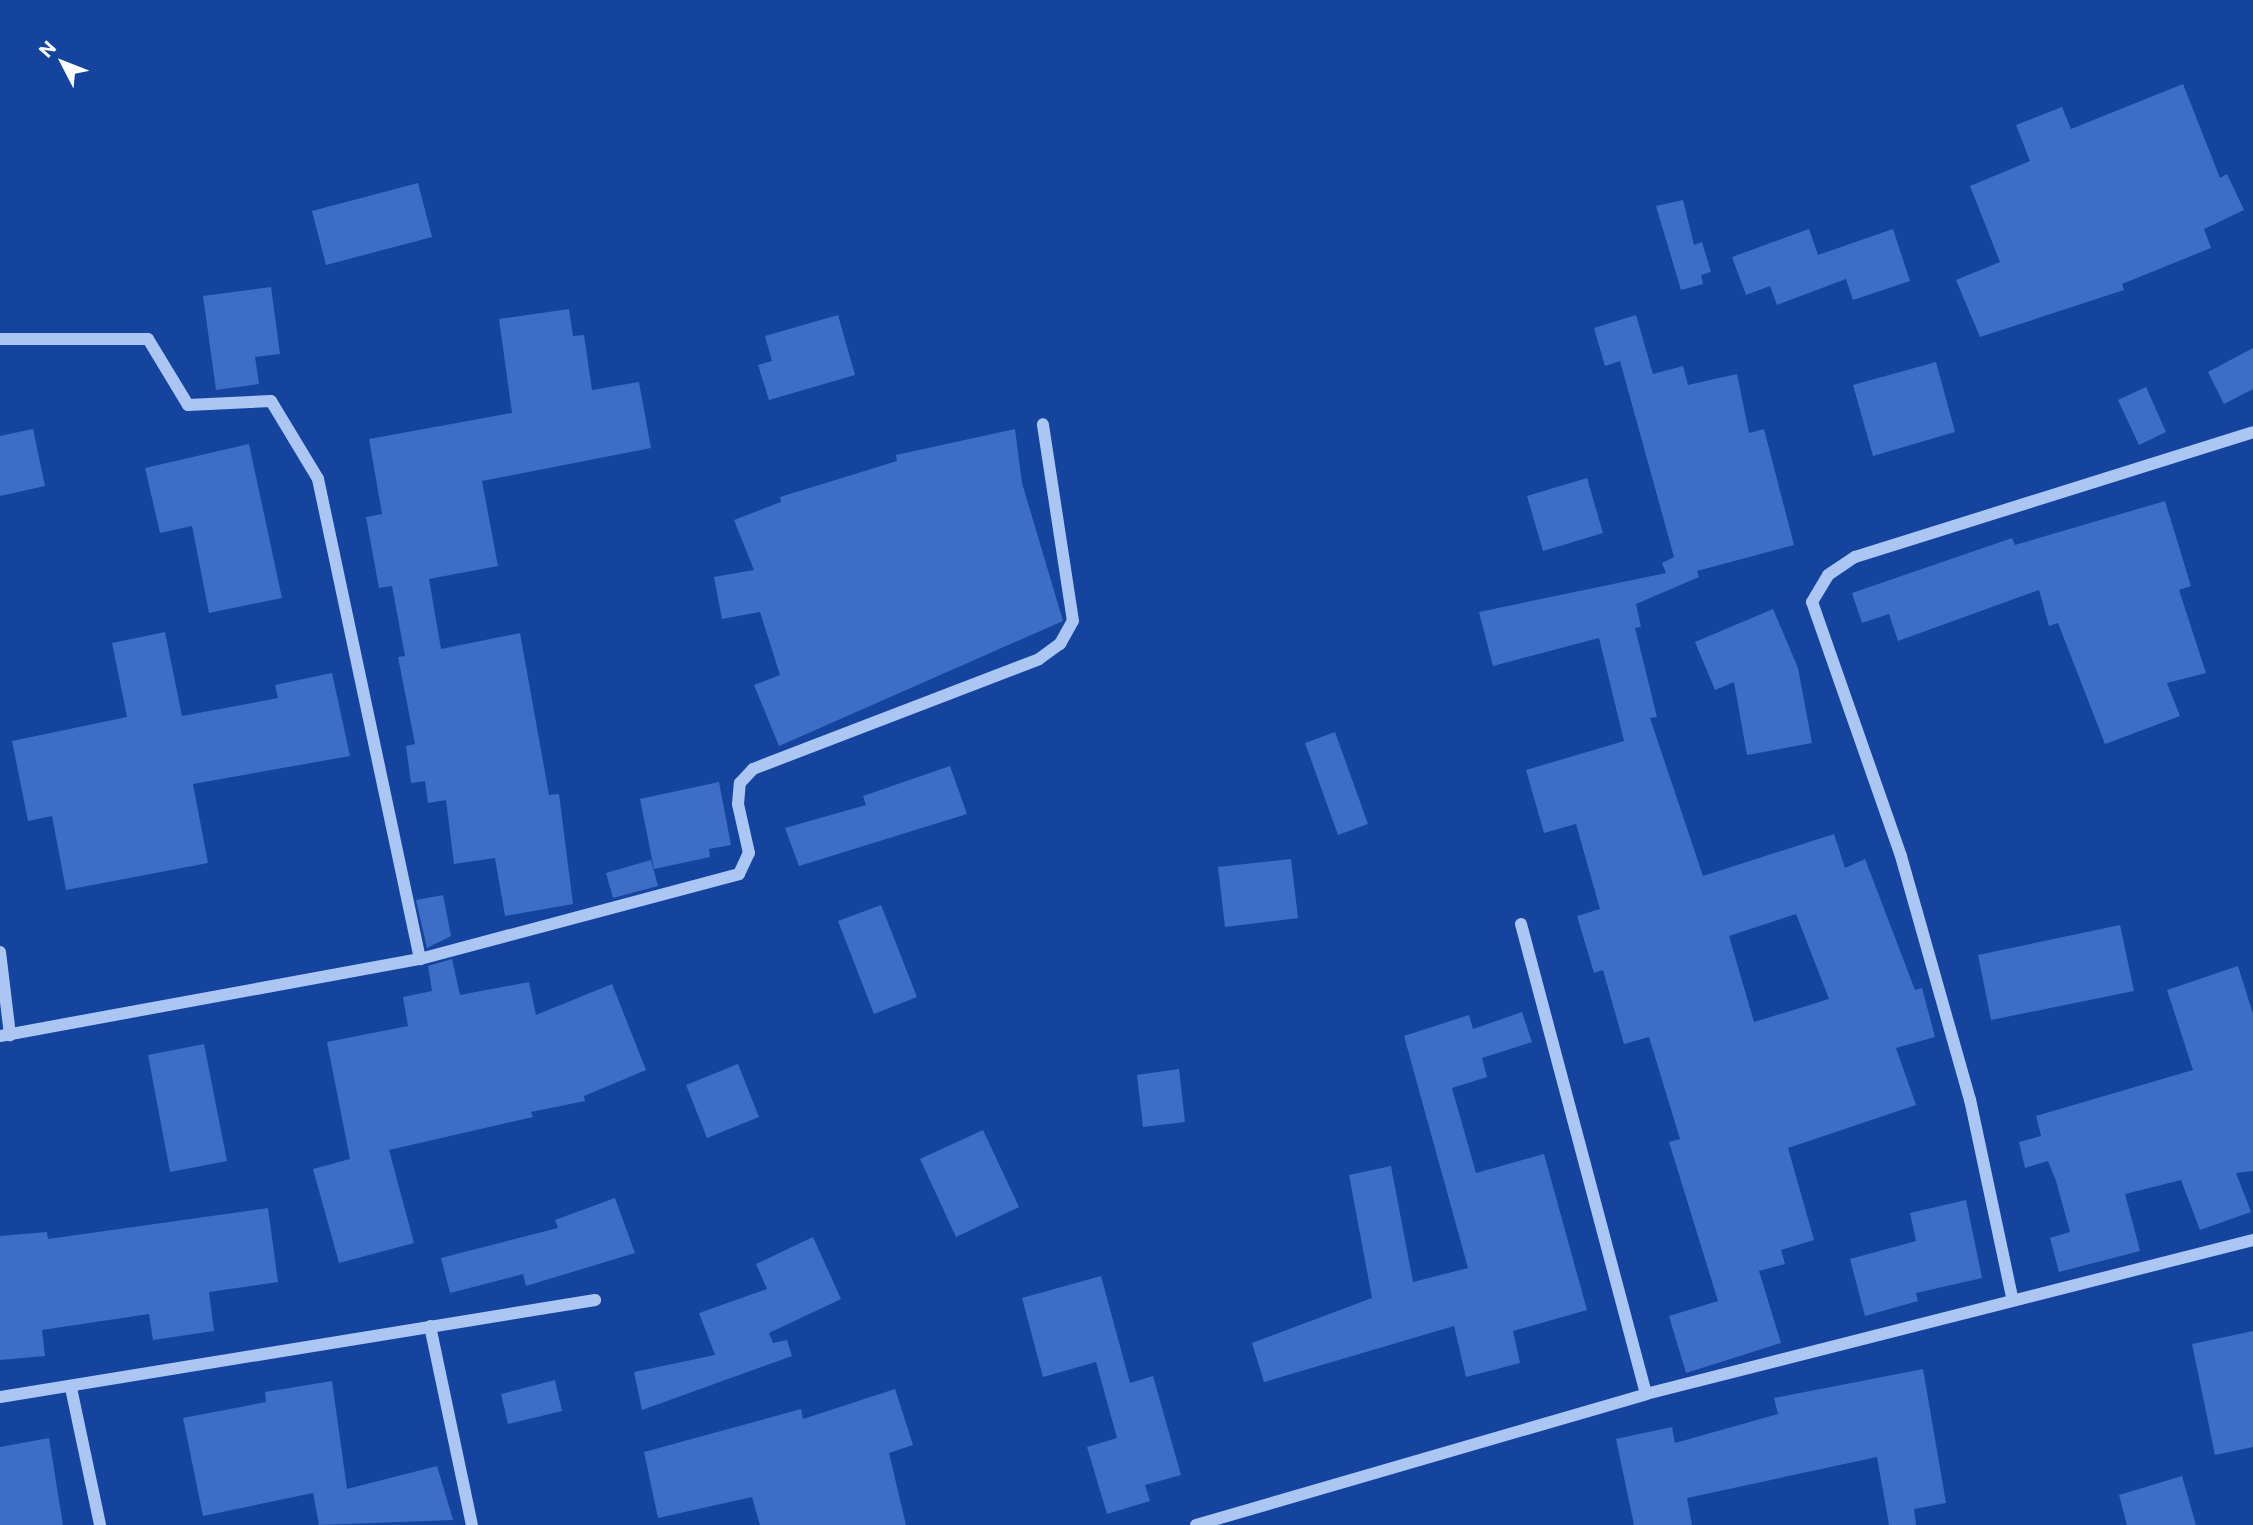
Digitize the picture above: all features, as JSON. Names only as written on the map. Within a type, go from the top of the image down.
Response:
[{"type":"street","points":[[0,339],[149,339],[188,405],[271,401],[318,479],[420,959]]},
{"type":"street","points":[[0,952],[5,1035],[420,959],[723,883],[739,874],[748,853],[738,804],[740,783],[753,769],[1039,659],[1060,645],[1073,621],[1043,424]]},
{"type":"street","points":[[2012,1297],[1970,1100],[1901,856],[1812,602],[1828,575],[1856,557],[2253,432]]},
{"type":"street","points":[[1521,924],[1646,1394]]},
{"type":"street","points":[[1196,1525],[1646,1394],[2012,1297],[2253,1240]]},
{"type":"street","points":[[0,1397],[71,1388],[595,1300]]},
{"type":"street","points":[[429,1326],[472,1525]]},
{"type":"street","points":[[71,1388],[100,1525]]},
{"type":"building","points":[[2183,84],[2220,178],[2227,174],[2244,210],[2204,229],[2211,248],[2122,284],[2124,290],[1980,337],[1956,280],[2000,262],[1970,186],[2030,161],[2016,125],[2062,107],[2071,129]]},
{"type":"building","points":[[418,183],[432,237],[326,265],[312,211]]},
{"type":"building","points":[[1683,200],[1694,245],[1702,242],[1711,272],[1701,275],[1703,284],[1681,290],[1656,206]]},
{"type":"building","points":[[1809,229],[1818,255],[1893,229],[1910,281],[1853,300],[1846,279],[1777,305],[1770,286],[1746,295],[1732,257]]},
{"type":"building","points":[[271,287],[280,354],[255,357],[259,384],[216,390],[203,296]]},
{"type":"building","points":[[569,309],[573,336],[584,335],[592,390],[639,382],[651,448],[482,481],[498,566],[429,579],[441,649],[520,633],[549,795],[559,794],[573,904],[505,916],[495,858],[454,864],[446,800],[428,803],[425,781],[411,783],[406,746],[415,744],[398,657],[405,656],[392,586],[379,588],[366,517],[382,514],[369,439],[512,413],[499,319]]},
{"type":"building","points":[[838,315],[855,375],[769,400],[758,365],[772,361],[765,336]]},
{"type":"building","points":[[1636,315],[1653,374],[1683,366],[1688,385],[1737,374],[1749,433],[1764,429],[1794,545],[1697,571],[1699,577],[1636,604],[1641,627],[1635,628],[1657,717],[1650,718],[1703,876],[1834,834],[1845,868],[1865,859],[1915,990],[1922,988],[1935,1037],[1896,1048],[1916,1105],[1788,1148],[1814,1240],[1781,1250],[1785,1264],[1759,1271],[1781,1343],[1686,1373],[1669,1316],[1718,1301],[1669,1142],[1680,1139],[1649,1037],[1624,1044],[1603,970],[1594,973],[1577,916],[1600,909],[1576,824],[1544,833],[1526,770],[1624,741],[1599,638],[1493,666],[1479,612],[1666,573],[1662,563],[1674,557],[1620,361],[1605,366],[1594,328]],"holes":[[[1796,914],[1829,999],[1754,1022],[1729,936]]]},
{"type":"building","points":[[2253,348],[2253,389],[2224,404],[2208,372]]},
{"type":"building","points":[[1936,362],[1955,432],[1873,456],[1853,385]]},
{"type":"building","points":[[2146,387],[2166,432],[2139,445],[2118,400]]},
{"type":"building","points":[[33,429],[45,486],[0,496],[0,436]]},
{"type":"building","points":[[1015,429],[1022,483],[1063,621],[779,746],[754,685],[780,675],[760,612],[722,619],[714,577],[754,570],[734,520],[781,502],[780,497],[897,461],[896,455]]},
{"type":"building","points":[[249,444],[282,598],[209,613],[192,526],[160,533],[145,468]]},
{"type":"building","points":[[1587,478],[1603,533],[1543,551],[1527,496]]},
{"type":"building","points":[[2165,501],[2191,586],[2179,590],[2206,673],[2167,683],[2180,716],[2105,744],[2058,623],[2049,626],[2039,590],[1898,641],[1889,614],[1862,623],[1852,593],[2012,538],[2015,545]]},
{"type":"building","points":[[1773,609],[1798,668],[1812,743],[1747,755],[1734,682],[1715,690],[1695,642]]},
{"type":"building","points":[[165,632],[182,716],[278,698],[275,685],[332,673],[350,756],[193,784],[208,863],[66,890],[52,816],[28,821],[12,741],[127,717],[112,643]]},
{"type":"building","points":[[1335,732],[1368,824],[1338,835],[1305,743]]},
{"type":"building","points":[[950,766],[967,814],[799,866],[785,828],[866,805],[863,796]]},
{"type":"building","points":[[719,782],[731,845],[709,849],[710,857],[654,869],[640,799]]},
{"type":"building","points":[[1291,859],[1298,918],[1225,927],[1218,867]]},
{"type":"building","points":[[651,860],[658,886],[613,898],[606,873]]},
{"type":"building","points":[[443,895],[451,936],[427,948],[416,900]]},
{"type":"building","points":[[881,905],[917,997],[874,1014],[838,921]]},
{"type":"building","points":[[2120,925],[2134,991],[1991,1020],[1978,955]]},
{"type":"building","points":[[452,959],[460,995],[529,982],[536,1015],[612,984],[646,1070],[584,1096],[585,1101],[531,1112],[533,1117],[389,1150],[414,1243],[339,1263],[313,1169],[350,1159],[327,1042],[408,1026],[403,997],[432,991],[428,966]]},
{"type":"building","points":[[2238,966],[2253,1014],[2253,1171],[2236,1173],[2251,1212],[2200,1230],[2181,1180],[2125,1194],[2140,1251],[2059,1272],[2050,1238],[2070,1232],[2056,1181],[2048,1161],[2025,1168],[2019,1142],[2041,1136],[2036,1116],[2193,1070],[2167,990]]},
{"type":"building","points":[[1522,1012],[1532,1042],[1482,1058],[1487,1077],[1452,1088],[1476,1173],[1544,1154],[1587,1310],[1513,1331],[1520,1363],[1466,1377],[1454,1326],[1264,1382],[1252,1343],[1372,1298],[1349,1175],[1391,1166],[1413,1282],[1468,1268],[1404,1036],[1469,1015],[1473,1029]]},
{"type":"building","points":[[204,1044],[227,1161],[170,1172],[148,1055]]},
{"type":"building","points":[[738,1064],[759,1117],[707,1138],[686,1085]]},
{"type":"building","points":[[1179,1069],[1185,1122],[1143,1127],[1137,1075]]},
{"type":"building","points":[[983,1130],[1019,1207],[956,1237],[920,1159]]},
{"type":"building","points":[[615,1198],[635,1253],[526,1286],[523,1274],[450,1293],[441,1258],[558,1228],[555,1220]]},
{"type":"building","points":[[1966,1200],[1982,1278],[1916,1293],[1918,1301],[1865,1316],[1850,1259],[1916,1241],[1910,1213]]},
{"type":"building","points":[[268,1208],[278,1282],[209,1292],[214,1331],[153,1340],[149,1314],[42,1330],[45,1356],[0,1360],[0,1236],[47,1232],[48,1239]]},
{"type":"building","points":[[813,1237],[841,1299],[769,1333],[773,1343],[787,1340],[792,1356],[642,1410],[634,1372],[715,1355],[699,1313],[767,1289],[756,1264]]},
{"type":"building","points":[[1101,1276],[1130,1383],[1153,1376],[1181,1475],[1145,1485],[1150,1501],[1107,1514],[1087,1447],[1117,1438],[1096,1362],[1043,1377],[1022,1298]]},
{"type":"building","points":[[2253,1331],[2253,1447],[2215,1455],[2192,1344]]},
{"type":"building","points":[[1923,1369],[1946,1503],[1914,1509],[1916,1525],[1889,1525],[1877,1457],[1687,1498],[1692,1525],[1634,1525],[1616,1439],[1672,1427],[1675,1443],[1778,1414],[1774,1398]]},
{"type":"building","points":[[555,1380],[562,1411],[508,1424],[501,1394]]},
{"type":"building","points":[[332,1381],[347,1489],[437,1466],[453,1520],[319,1525],[313,1493],[203,1516],[183,1418],[266,1402],[265,1392]]},
{"type":"building","points":[[895,1389],[913,1445],[889,1453],[906,1525],[760,1525],[752,1497],[658,1518],[644,1452],[801,1409],[803,1419]]},
{"type":"building","points":[[49,1438],[63,1525],[0,1525],[0,1447]]},
{"type":"building","points":[[2182,1476],[2196,1525],[2127,1525],[2119,1495]]}]
